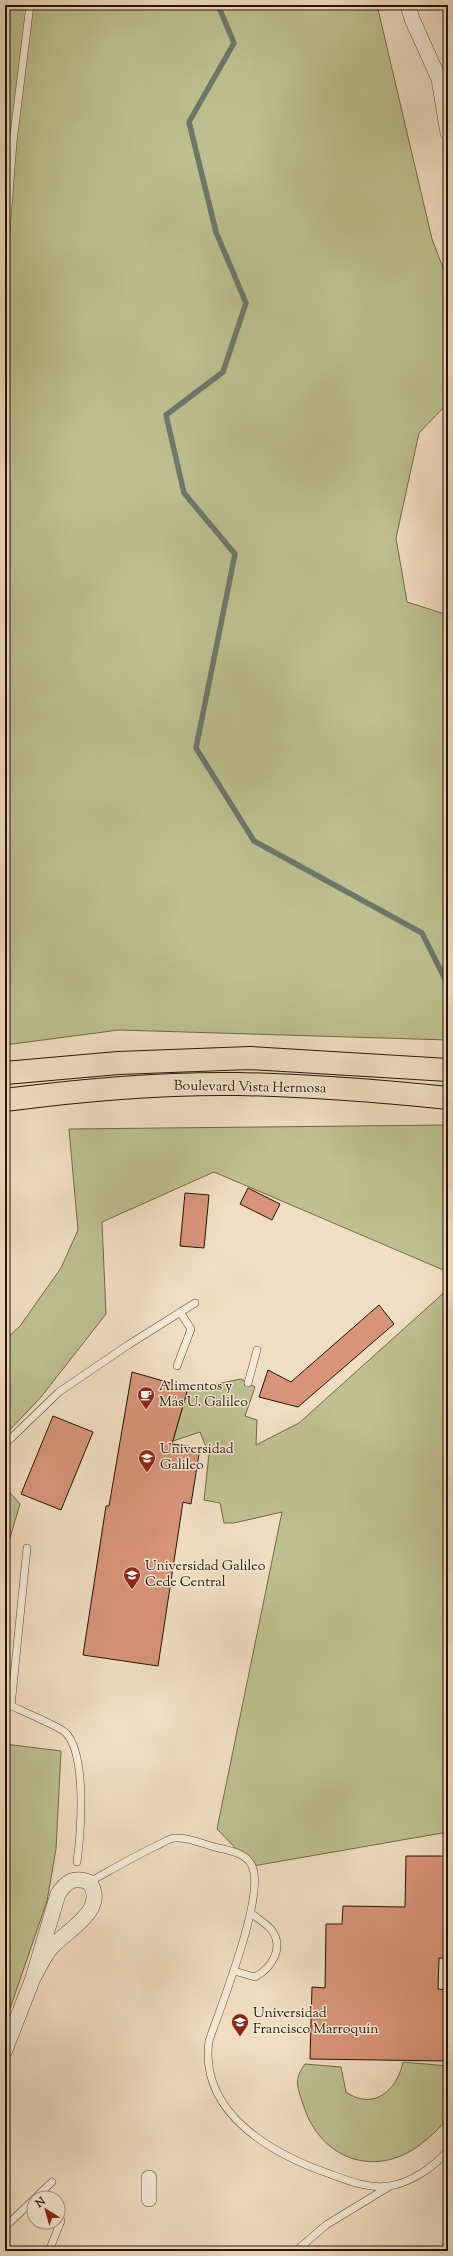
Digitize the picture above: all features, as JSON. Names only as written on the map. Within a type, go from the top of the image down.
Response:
[{"type":"main road","name":"Boulevard Vista Hermosa","points":[[5,1072],[118,1063],[250,1058],[448,1070]]},
{"type":"main road","name":"Boulevard Vista Hermosa","points":[[5,1100],[153,1087],[237,1084],[383,1091],[448,1098]]},
{"type":"street","points":[[408,5],[412,19],[440,79],[448,133]]},
{"type":"street","points":[[5,2050],[33,1978],[58,1894],[64,1884],[71,1880],[77,1879],[89,1882],[94,1892],[94,1897],[90,1908],[84,1918],[50,1948],[33,1978]]},
{"type":"street","points":[[149,2178],[149,2199]]},
{"type":"lane","points":[[5,247],[13,142],[30,5]]},
{"type":"lane","points":[[5,1444],[54,1396],[128,1345],[195,1303]]},
{"type":"lane","points":[[177,1366],[191,1329],[180,1312]]},
{"type":"lane","points":[[248,1383],[258,1350]]},
{"type":"lane","points":[[27,1548],[8,1704],[64,1732],[73,1743],[80,1772],[79,1849],[77,1862]]},
{"type":"lane","points":[[89,1882],[125,1860],[174,1838],[195,1840],[218,1848],[233,1850],[246,1858],[252,1866],[255,1878],[252,1914],[234,1971],[208,2041],[207,2056],[215,2090],[224,2106],[245,2128],[293,2161],[358,2183],[374,2187],[390,2186]]},
{"type":"lane","points":[[234,1971],[255,1976],[266,1971],[275,1957],[276,1946],[273,1932],[252,1914]]},
{"type":"lane","points":[[296,2251],[326,2225],[390,2186],[423,2173],[448,2151]]},
{"type":"lane","points":[[5,2227],[52,2182]]},
{"type":"lane","points":[[49,2251],[58,2230]]},
{"type":"green space","points":[[5,5],[377,5],[432,239],[448,281],[448,403],[419,433],[396,538],[407,602],[448,615],[448,1040],[119,1030],[5,1045]]},
{"type":"green space","points":[[448,1125],[448,1272],[214,1172],[102,1222],[106,1314],[41,1397],[5,1435],[5,1340],[20,1326],[61,1268],[78,1230],[69,1129]]},
{"type":"green space","points":[[448,1289],[448,1832],[253,1866],[217,1829],[282,1512],[234,1523],[224,1523],[220,1503],[204,1500],[209,1454],[200,1432],[173,1441],[188,1388],[198,1388],[241,1379],[255,1387],[245,1416],[257,1420],[256,1445],[299,1423]]},
{"type":"green space","points":[[5,1487],[20,1504],[5,1555]]},
{"type":"green space","points":[[5,1744],[61,1751],[56,1849],[47,1901],[5,2023]]},
{"type":"green space","points":[[403,2062],[448,2066],[448,2112],[445,2120],[436,2131],[408,2153],[389,2160],[371,2162],[353,2159],[337,2151],[323,2139],[311,2124],[298,2089],[299,2075],[305,2064],[341,2067],[346,2092],[356,2097],[374,2099],[382,2095],[395,2082]]},
{"type":"building","points":[[248,1188],[280,1204],[272,1220],[240,1204]]},
{"type":"building","points":[[185,1193],[209,1195],[204,1248],[180,1246]]},
{"type":"building","points":[[379,1305],[394,1324],[298,1407],[259,1397],[268,1370],[291,1382]]},
{"type":"building","points":[[132,1372],[188,1388],[172,1444],[200,1448],[191,1504],[183,1502],[158,1666],[83,1655],[106,1506],[109,1506]]},
{"type":"building","points":[[53,1416],[93,1432],[61,1510],[21,1494]]},
{"type":"building","points":[[406,1856],[448,1856],[448,1958],[439,1958],[438,1989],[447,1990],[446,2061],[310,2059],[312,1987],[325,1988],[326,1924],[342,1924],[343,1906],[405,1907]]},
{"type":"waterway","points":[[218,5],[234,43],[189,122],[216,232],[246,303],[223,372],[166,415],[184,493],[235,554],[196,748],[254,841],[422,933],[448,985]]},
{"type":"place","name":"Alimentos y Más U. Galileo","points":[[146,1410]]},
{"type":"place","name":"Universidad Galileo","points":[[147,1473]]},
{"type":"place","name":"Universidad Galileo Cede Central","points":[[132,1590]]},
{"type":"place","name":"Universidad Francisco Marroquín","points":[[240,2037]]}]
